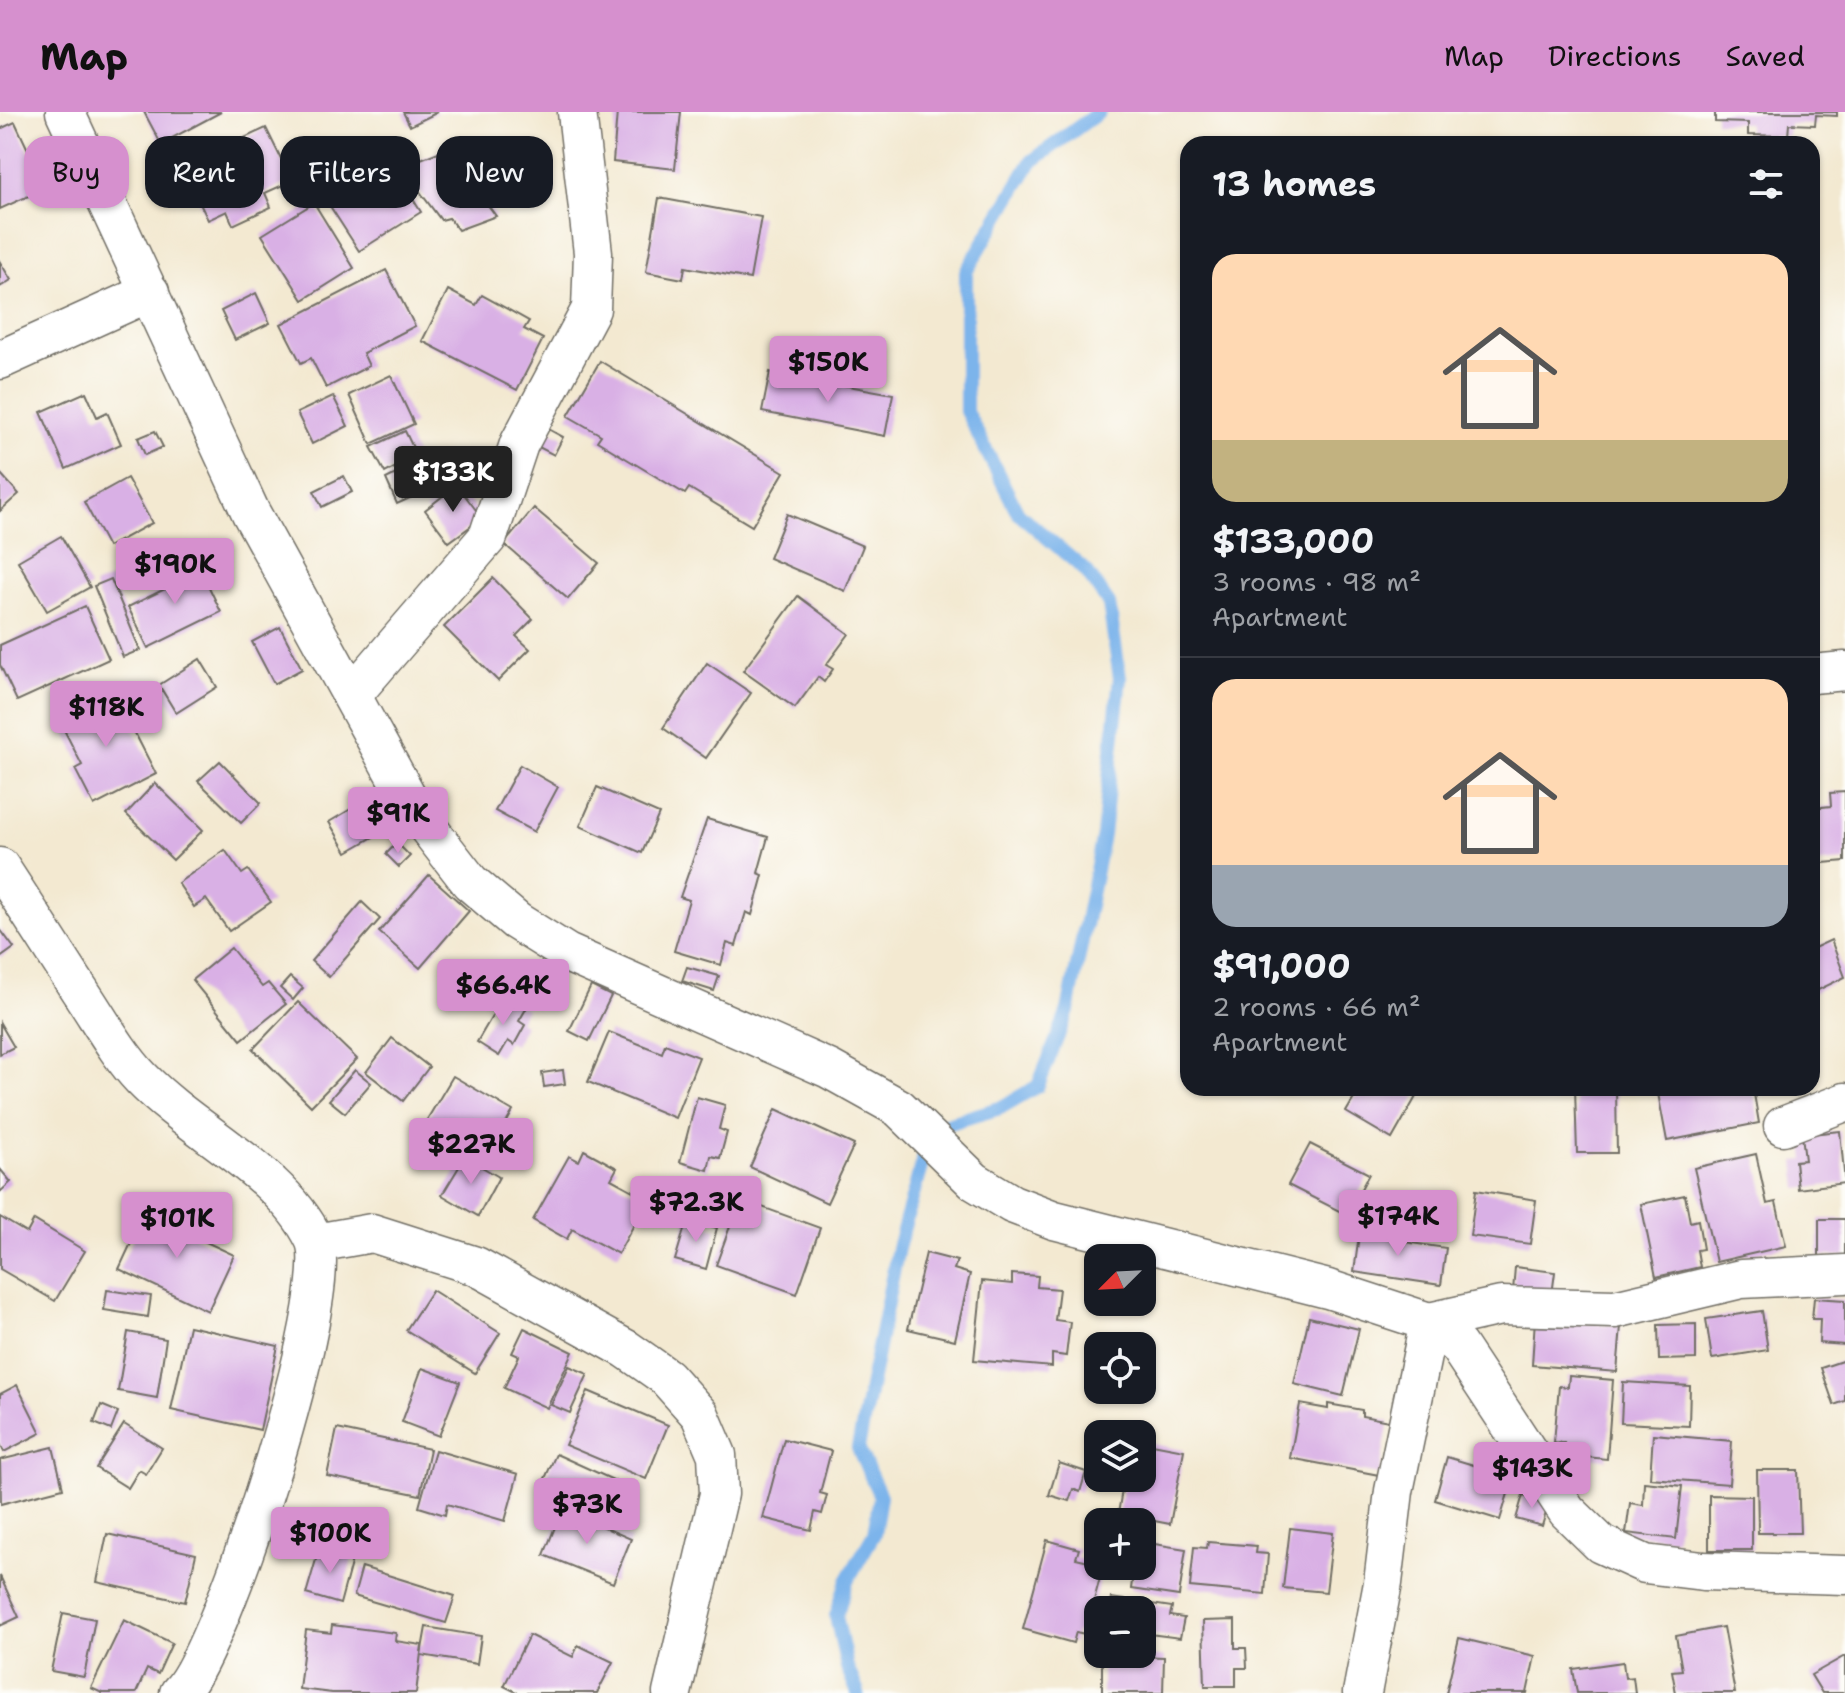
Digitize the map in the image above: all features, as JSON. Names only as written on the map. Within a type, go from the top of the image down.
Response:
[{"type":"street","points":[[65,112],[251,513],[415,811],[470,882],[516,921],[567,953],[829,1069],[899,1108],[974,1181],[1012,1204],[1054,1220],[1328,1289],[1429,1322],[1458,1346],[1567,1511],[1601,1544],[1645,1564],[1703,1571],[1845,1575]]},
{"type":"street","points":[[352,695],[488,537],[519,444],[591,309],[593,253],[577,112]]},
{"type":"street","points":[[0,360],[150,292]]},
{"type":"street","points":[[1820,673],[1845,671]]},
{"type":"street","points":[[0,867],[117,1048],[141,1078],[280,1193],[302,1218],[316,1243],[317,1271],[298,1382],[243,1560],[204,1651],[188,1684],[179,1693]]},
{"type":"street","points":[[1783,1126],[1845,1102]]},
{"type":"street","points":[[316,1243],[372,1233],[476,1266],[626,1349],[666,1377],[700,1415],[717,1455],[719,1494],[672,1693]]},
{"type":"street","points":[[1429,1322],[1501,1306],[1615,1309],[1741,1279],[1845,1274]]},
{"type":"street","points":[[1362,1693],[1383,1583],[1394,1491],[1429,1322]]},
{"type":"building","points":[[144,112],[221,112],[176,136],[157,136]]},
{"type":"building","points":[[403,112],[438,112],[410,126]]},
{"type":"building","points":[[617,112],[681,112],[675,169],[613,162]]},
{"type":"building","points":[[1715,112],[1837,112],[1837,116],[1816,115],[1815,125],[1789,124],[1788,136],[1748,135],[1748,123],[1715,122]]},
{"type":"building","points":[[15,122],[24,141],[24,198],[0,209],[0,129]]},
{"type":"building","points":[[266,128],[280,157],[280,186],[265,193],[271,207],[233,225],[227,211],[208,220],[202,208],[264,208],[264,136],[249,136]]},
{"type":"building","points":[[436,153],[436,208],[490,208],[496,216],[458,230],[449,218],[441,220],[420,192],[420,159]]},
{"type":"building","points":[[659,198],[761,217],[750,279],[685,267],[683,279],[646,272]]},
{"type":"building","points":[[306,208],[317,208],[354,268],[303,300],[262,235]]},
{"type":"building","points":[[331,208],[418,208],[421,212],[359,251]]},
{"type":"building","points":[[0,262],[11,280],[0,287]]},
{"type":"building","points":[[386,270],[415,326],[363,353],[369,366],[326,388],[311,358],[301,363],[281,324]]},
{"type":"building","points":[[448,290],[476,305],[482,295],[529,321],[524,329],[543,339],[517,390],[422,341]]},
{"type":"building","points":[[256,293],[270,323],[235,340],[221,311]]},
{"type":"building","points":[[600,361],[784,472],[752,526],[689,488],[685,494],[597,441],[601,435],[568,416]]},
{"type":"building","points":[[770,372],[893,394],[885,436],[762,412]]},
{"type":"building","points":[[391,375],[414,424],[371,444],[349,395]]},
{"type":"building","points":[[86,392],[97,417],[107,412],[121,444],[66,469],[41,412]]},
{"type":"building","points":[[333,396],[348,426],[312,444],[297,413]]},
{"type":"building","points":[[541,425],[563,437],[554,455],[531,443]]},
{"type":"building","points":[[155,431],[163,447],[145,455],[138,438]]},
{"type":"building","points":[[405,431],[417,456],[385,473],[371,447]]},
{"type":"building","points":[[420,462],[432,488],[397,504],[386,479]]},
{"type":"building","points":[[0,473],[19,494],[0,511]]},
{"type":"building","points":[[344,476],[352,492],[322,507],[314,491]]},
{"type":"building","points":[[127,478],[152,523],[108,547],[84,502]]},
{"type":"building","points":[[457,485],[482,518],[449,542],[425,510]]},
{"type":"building","points":[[534,508],[599,563],[568,599],[504,544]]},
{"type":"building","points":[[787,514],[863,546],[845,591],[769,558]]},
{"type":"building","points":[[61,536],[90,587],[47,611],[18,561]]},
{"type":"building","points":[[196,560],[221,612],[148,648],[128,607],[169,587],[163,575]]},
{"type":"building","points":[[493,578],[533,619],[516,636],[530,649],[498,681],[444,627]]},
{"type":"building","points":[[111,579],[140,650],[123,657],[94,586]]},
{"type":"building","points":[[798,596],[849,634],[826,665],[833,669],[824,682],[818,677],[795,708],[743,671]]},
{"type":"building","points":[[85,606],[109,659],[17,701],[0,665],[0,645]]},
{"type":"building","points":[[280,627],[302,669],[274,684],[252,642]]},
{"type":"building","points":[[200,659],[217,687],[176,713],[159,685]]},
{"type":"building","points":[[707,663],[751,693],[706,758],[663,728]]},
{"type":"building","points":[[114,692],[156,774],[94,806],[75,769],[82,765],[59,720]]},
{"type":"building","points":[[220,761],[261,803],[241,823],[198,781]]},
{"type":"building","points":[[520,765],[558,787],[534,832],[495,811]]},
{"type":"building","points":[[155,783],[203,830],[173,860],[126,814]]},
{"type":"building","points":[[597,787],[659,814],[642,853],[580,826]]},
{"type":"building","points":[[1845,792],[1845,861],[1820,863],[1820,807],[1831,806],[1830,793]]},
{"type":"building","points":[[368,799],[385,830],[347,852],[329,822]]},
{"type":"building","points":[[707,819],[768,837],[758,873],[763,875],[752,915],[746,912],[736,946],[727,943],[721,965],[674,951],[689,900],[680,897]]},
{"type":"building","points":[[397,843],[410,856],[399,867],[386,854]]},
{"type":"building","points":[[225,850],[242,874],[248,870],[271,902],[229,931],[206,899],[194,907],[178,883]]},
{"type":"building","points":[[429,875],[469,911],[420,968],[379,932]]},
{"type":"building","points":[[362,902],[380,919],[329,977],[311,961]]},
{"type":"building","points":[[0,929],[14,948],[0,958]]},
{"type":"building","points":[[1831,940],[1845,977],[1820,989],[1820,945]]},
{"type":"building","points":[[231,948],[262,987],[268,983],[286,1004],[241,1040],[192,980]]},
{"type":"building","points":[[687,967],[719,976],[714,991],[682,981]]},
{"type":"building","points":[[290,977],[303,988],[293,1000],[280,988]]},
{"type":"building","points":[[591,986],[611,996],[589,1041],[569,1031]]},
{"type":"building","points":[[504,996],[526,1009],[519,1021],[525,1025],[514,1045],[508,1041],[499,1056],[477,1042]]},
{"type":"building","points":[[298,1002],[357,1059],[311,1106],[253,1049]]},
{"type":"building","points":[[0,1023],[14,1047],[0,1054]]},
{"type":"building","points":[[609,1032],[662,1053],[665,1044],[699,1057],[675,1118],[588,1082]]},
{"type":"building","points":[[392,1038],[429,1067],[403,1101],[366,1072]]},
{"type":"building","points":[[355,1070],[371,1083],[345,1113],[329,1100]]},
{"type":"building","points":[[563,1070],[565,1084],[544,1087],[542,1073]]},
{"type":"building","points":[[453,1076],[513,1111],[486,1158],[425,1123]]},
{"type":"building","points":[[1355,1096],[1416,1096],[1392,1139],[1346,1112]]},
{"type":"building","points":[[1575,1096],[1616,1096],[1617,1153],[1577,1153]]},
{"type":"building","points":[[1659,1096],[1754,1096],[1759,1123],[1667,1141]]},
{"type":"building","points":[[697,1097],[725,1105],[719,1129],[727,1132],[720,1158],[711,1156],[708,1170],[680,1162]]},
{"type":"building","points":[[776,1109],[854,1145],[827,1203],[750,1167]]},
{"type":"building","points":[[1840,1131],[1845,1183],[1798,1189],[1795,1161],[1805,1160],[1802,1135]]},
{"type":"building","points":[[1310,1144],[1369,1174],[1347,1215],[1288,1185]]},
{"type":"building","points":[[584,1150],[617,1168],[611,1179],[648,1199],[618,1254],[572,1229],[567,1239],[533,1220],[569,1156],[579,1161]]},
{"type":"building","points":[[1756,1154],[1767,1204],[1776,1202],[1786,1246],[1716,1262],[1694,1168]]},
{"type":"building","points":[[465,1157],[499,1177],[478,1216],[442,1195]]},
{"type":"building","points":[[0,1169],[11,1182],[0,1192]]},
{"type":"building","points":[[1476,1190],[1536,1200],[1530,1244],[1470,1236]]},
{"type":"building","points":[[1685,1195],[1690,1222],[1698,1220],[1703,1249],[1697,1250],[1700,1267],[1656,1277],[1641,1204]]},
{"type":"building","points":[[740,1199],[820,1228],[797,1294],[716,1265]]},
{"type":"building","points":[[145,1213],[159,1220],[162,1213],[196,1229],[193,1236],[234,1255],[208,1311],[119,1269]]},
{"type":"building","points":[[0,1217],[27,1233],[34,1220],[85,1251],[55,1301],[0,1269]]},
{"type":"building","points":[[1819,1219],[1845,1219],[1845,1256],[1819,1256]]},
{"type":"building","points":[[687,1220],[717,1228],[706,1269],[675,1260]]},
{"type":"building","points":[[1360,1228],[1399,1234],[1397,1241],[1446,1248],[1441,1285],[1354,1272]]},
{"type":"building","points":[[926,1253],[957,1261],[954,1269],[970,1274],[955,1340],[908,1329]]},
{"type":"building","points":[[1515,1267],[1555,1272],[1552,1295],[1513,1291]]},
{"type":"building","points":[[1012,1274],[1038,1276],[1037,1287],[1059,1289],[1055,1320],[1070,1322],[1066,1356],[1052,1354],[1052,1367],[974,1360],[982,1281],[1012,1284]]},
{"type":"building","points":[[107,1290],[151,1296],[148,1317],[104,1310]]},
{"type":"building","points":[[432,1290],[500,1333],[475,1373],[406,1330]]},
{"type":"building","points":[[1814,1298],[1845,1300],[1845,1345],[1819,1343],[1820,1319],[1812,1319]]},
{"type":"building","points":[[1762,1311],[1768,1350],[1712,1359],[1706,1319]]},
{"type":"building","points":[[1309,1317],[1359,1329],[1343,1396],[1294,1384]]},
{"type":"building","points":[[1535,1319],[1621,1326],[1617,1372],[1532,1365]]},
{"type":"building","points":[[1696,1324],[1696,1359],[1659,1360],[1658,1325]]},
{"type":"building","points":[[189,1326],[278,1346],[260,1430],[171,1410]]},
{"type":"building","points":[[524,1328],[573,1352],[547,1408],[504,1388],[519,1356],[512,1353]]},
{"type":"building","points":[[128,1332],[166,1339],[157,1398],[118,1391]]},
{"type":"building","points":[[1845,1360],[1845,1401],[1834,1405],[1821,1368]]},
{"type":"building","points":[[569,1366],[588,1374],[570,1413],[551,1405]]},
{"type":"building","points":[[422,1368],[460,1382],[439,1436],[402,1422]]},
{"type":"building","points":[[1569,1376],[1613,1380],[1607,1459],[1563,1455],[1564,1443],[1554,1442],[1559,1386],[1568,1387]]},
{"type":"building","points":[[1623,1382],[1690,1386],[1689,1426],[1621,1423]]},
{"type":"building","points":[[17,1385],[41,1433],[4,1452],[0,1444],[0,1394]]},
{"type":"building","points":[[588,1391],[668,1425],[646,1479],[565,1445]]},
{"type":"building","points":[[1300,1404],[1328,1409],[1328,1404],[1362,1410],[1362,1416],[1389,1421],[1379,1475],[1290,1458]]},
{"type":"building","points":[[101,1405],[118,1412],[111,1430],[94,1423]]},
{"type":"building","points":[[124,1424],[162,1448],[146,1474],[139,1470],[128,1488],[96,1468]]},
{"type":"building","points":[[337,1429],[430,1449],[420,1495],[327,1476]]},
{"type":"building","points":[[1653,1434],[1732,1441],[1729,1484],[1650,1478]]},
{"type":"building","points":[[784,1439],[831,1451],[820,1493],[827,1495],[822,1514],[815,1512],[811,1530],[763,1518]]},
{"type":"building","points":[[1156,1445],[1184,1450],[1170,1524],[1156,1521],[1156,1508],[1119,1508],[1122,1492],[1156,1492]]},
{"type":"building","points":[[53,1447],[63,1488],[1,1504],[0,1460]]},
{"type":"building","points":[[435,1450],[518,1474],[505,1521],[447,1504],[445,1515],[419,1507]]},
{"type":"building","points":[[556,1454],[620,1483],[606,1514],[542,1485]]},
{"type":"building","points":[[1447,1457],[1513,1477],[1500,1520],[1435,1500]]},
{"type":"building","points":[[1059,1463],[1084,1471],[1080,1492],[1073,1489],[1069,1501],[1049,1495]]},
{"type":"building","points":[[1757,1470],[1798,1470],[1800,1533],[1758,1533]]},
{"type":"building","points":[[1644,1482],[1682,1486],[1676,1539],[1626,1533],[1630,1503],[1643,1505]]},
{"type":"building","points":[[1523,1495],[1549,1502],[1542,1526],[1516,1519]]},
{"type":"building","points":[[1709,1495],[1752,1496],[1752,1550],[1709,1550]]},
{"type":"building","points":[[562,1509],[631,1539],[613,1583],[544,1555]]},
{"type":"building","points":[[1290,1528],[1333,1533],[1326,1592],[1283,1588]]},
{"type":"building","points":[[107,1534],[196,1554],[185,1602],[97,1582]]},
{"type":"building","points":[[1047,1540],[1079,1549],[1076,1558],[1084,1560],[1084,1580],[1099,1580],[1095,1596],[1084,1596],[1084,1634],[1076,1632],[1073,1643],[1023,1629]]},
{"type":"building","points":[[1208,1542],[1257,1546],[1256,1553],[1268,1554],[1265,1594],[1190,1587],[1194,1547],[1207,1548]]},
{"type":"building","points":[[1156,1544],[1186,1549],[1179,1596],[1131,1589],[1132,1580],[1156,1580]]},
{"type":"building","points":[[320,1546],[353,1556],[340,1604],[306,1594]]},
{"type":"building","points":[[362,1567],[455,1596],[446,1623],[354,1596]]},
{"type":"building","points":[[0,1576],[19,1617],[0,1626]]},
{"type":"building","points":[[1156,1605],[1172,1607],[1170,1616],[1184,1618],[1180,1638],[1156,1635]]},
{"type":"building","points":[[63,1613],[95,1619],[84,1677],[51,1671]]},
{"type":"building","points":[[124,1620],[172,1643],[158,1674],[147,1669],[136,1693],[102,1693],[91,1688]]},
{"type":"building","points":[[1235,1620],[1235,1648],[1246,1648],[1247,1668],[1236,1668],[1236,1686],[1205,1686],[1203,1621]]},
{"type":"building","points":[[332,1625],[396,1633],[395,1641],[422,1645],[416,1693],[332,1693],[299,1689],[306,1630],[331,1633]]},
{"type":"building","points":[[426,1627],[481,1636],[477,1664],[421,1655]]},
{"type":"building","points":[[1723,1627],[1735,1693],[1676,1693],[1672,1671],[1682,1670],[1676,1636]]},
{"type":"building","points":[[529,1635],[573,1657],[578,1645],[613,1662],[597,1693],[518,1693],[504,1686]]},
{"type":"building","points":[[1459,1638],[1535,1656],[1527,1693],[1446,1693]]},
{"type":"building","points":[[1845,1656],[1845,1693],[1822,1693],[1811,1675]]},
{"type":"building","points":[[1156,1657],[1164,1657],[1163,1693],[1102,1693],[1102,1668],[1156,1668]]},
{"type":"building","points":[[1623,1662],[1625,1678],[1633,1677],[1635,1693],[1577,1693],[1573,1669]]},
{"type":"waterway","points":[[943,1125],[1000,1108],[1038,1086],[1068,1011],[1103,835],[1120,678],[1109,604],[1086,571],[1018,513],[966,411],[966,272],[1031,162],[1099,112]]},
{"type":"waterway","points":[[858,1693],[847,1667],[836,1616],[847,1581],[874,1534],[880,1496],[858,1448],[898,1248],[926,1149]]}]
